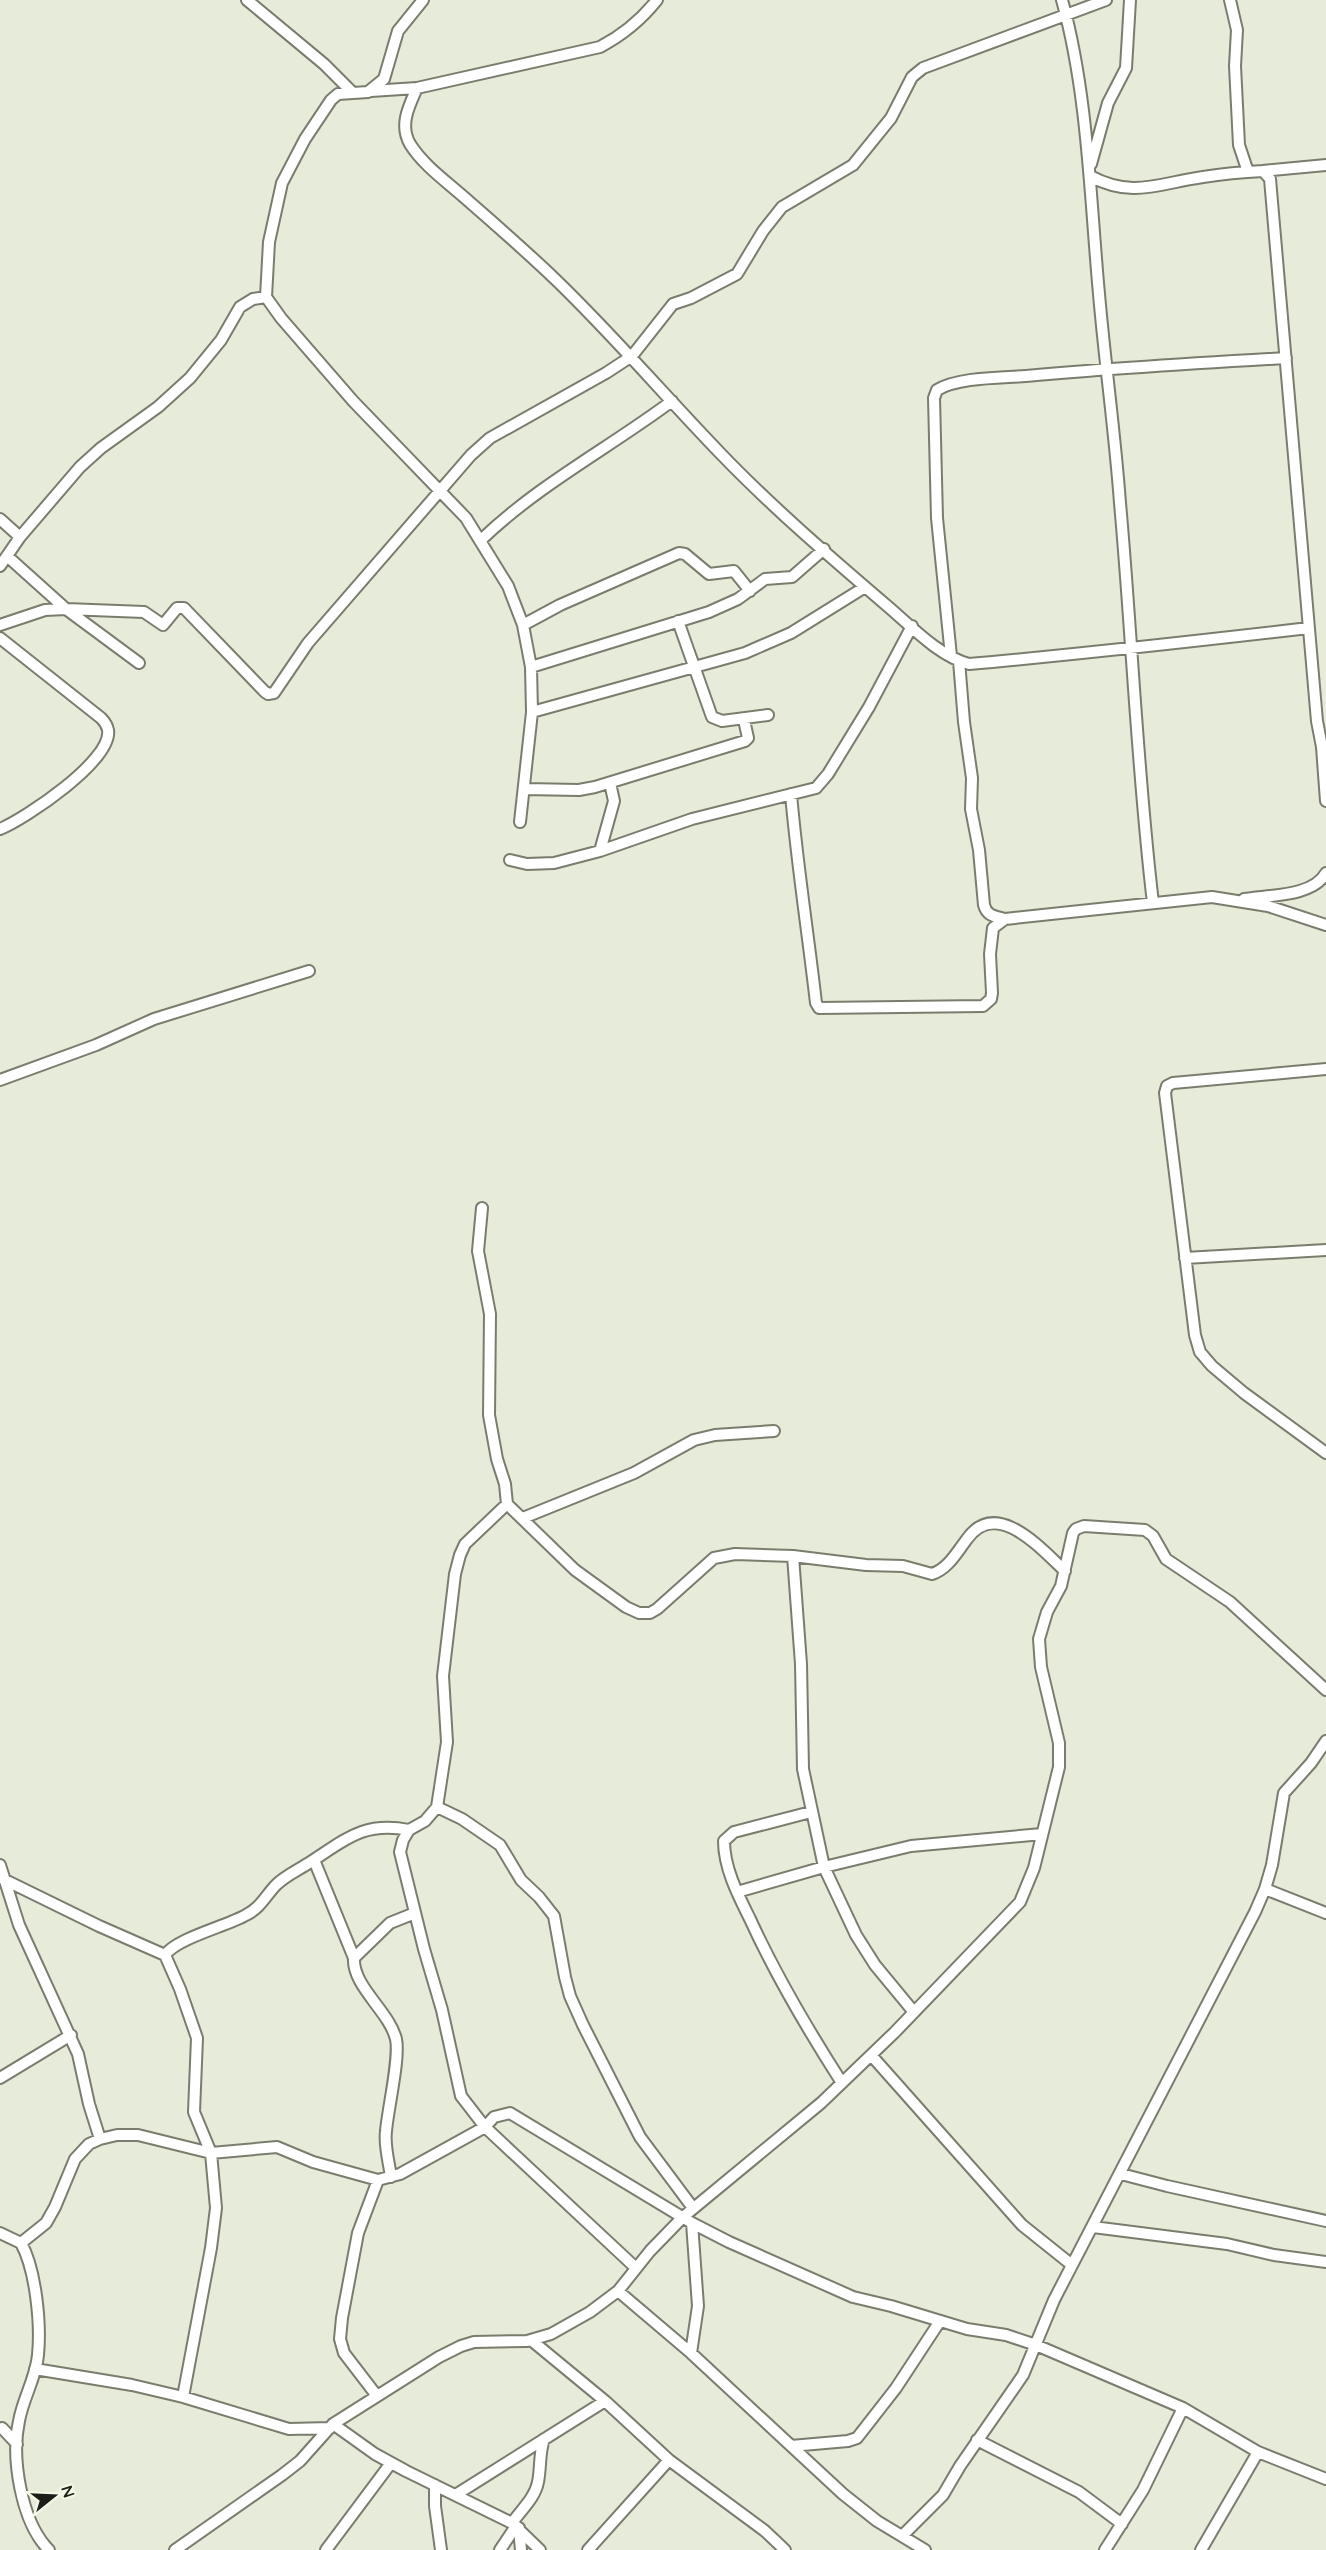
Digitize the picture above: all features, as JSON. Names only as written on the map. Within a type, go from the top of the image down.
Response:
[{"type":"street","points":[[247,0],[324,64],[352,92]]},
{"type":"street","points":[[368,92],[384,79],[398,32],[423,0]]},
{"type":"street","points":[[520,822],[532,712],[531,666],[523,625],[508,586],[466,518],[353,401],[287,326],[266,297],[269,242],[282,183],[304,139],[331,100],[338,94],[417,88],[600,47],[636,23],[657,0]]},
{"type":"street","points":[[1062,0],[1090,173],[1106,369],[1120,501],[1134,708],[1153,903]]},
{"type":"street","points":[[0,625],[45,610],[66,609],[144,612],[164,625],[177,608],[184,608],[265,692],[271,694],[279,686],[308,642],[471,455],[490,438],[632,356],[669,306],[691,298],[737,274],[763,231],[782,207],[854,165],[891,118],[912,77],[923,68],[1106,0]]},
{"type":"street","points":[[1090,173],[1108,103],[1126,68],[1130,0]]},
{"type":"street","points":[[1230,0],[1237,30],[1235,66],[1239,145],[1248,172]]},
{"type":"street","points":[[417,88],[405,122],[406,134],[411,146],[442,178],[555,279],[632,356],[730,463],[865,587],[955,659],[969,664],[1101,649],[1131,649],[1309,627]]},
{"type":"street","points":[[1090,173],[1106,185],[1123,189],[1147,188],[1202,177],[1326,165]]},
{"type":"street","points":[[1263,171],[1270,179],[1317,721],[1324,747],[1326,801]]},
{"type":"street","points":[[0,566],[20,537],[80,467],[101,448],[158,407],[190,378],[221,340],[240,307],[253,299],[266,297]]},
{"type":"street","points":[[1286,358],[1106,369],[974,380],[945,386],[934,394],[937,518],[972,778],[971,809],[979,850],[986,912],[991,916],[1005,919],[1212,897],[1268,906],[1326,925]]},
{"type":"street","points":[[481,540],[501,520],[547,485],[620,439],[672,401]]},
{"type":"street","points":[[0,519],[20,537]]},
{"type":"street","points":[[531,666],[709,612],[750,591],[765,579],[792,577],[824,549]]},
{"type":"street","points":[[523,625],[561,605],[680,553],[685,554],[709,574],[734,570],[750,591]]},
{"type":"street","points":[[7,556],[66,609],[139,663]]},
{"type":"street","points":[[532,712],[695,669],[773,643],[865,587]]},
{"type":"street","points":[[678,621],[712,717],[722,721],[744,720],[768,715]]},
{"type":"street","points":[[510,860],[527,864],[554,863],[600,851],[692,819],[816,788],[828,774],[869,707],[912,626]]},
{"type":"street","points":[[0,638],[100,718],[108,729],[108,737],[99,754],[78,778],[0,829]]},
{"type":"street","points":[[525,789],[579,790],[610,783],[745,741],[748,738],[744,720]]},
{"type":"street","points":[[600,851],[614,801],[610,783]]},
{"type":"street","points":[[791,794],[797,866],[816,1003],[819,1008],[983,1006],[991,999],[992,993],[990,954],[993,928],[1005,919]]},
{"type":"street","points":[[1233,900],[1306,888],[1316,885],[1326,873]]},
{"type":"street","points":[[0,1080],[86,1049],[154,1019],[309,971]]},
{"type":"street","points":[[1326,1069],[1173,1083],[1167,1086],[1165,1093],[1195,1335],[1200,1352],[1212,1366],[1244,1393],[1326,1453]]},
{"type":"street","points":[[482,1208],[478,1251],[490,1314],[489,1415],[497,1459],[506,1484],[507,1504],[575,1570],[626,1607],[639,1613],[650,1613],[714,1558],[735,1554],[793,1556],[866,1565],[903,1566],[932,1574],[946,1566],[969,1536],[989,1524],[1016,1528],[1065,1571]]},
{"type":"street","points":[[1185,1258],[1326,1250]]},
{"type":"street","points":[[523,1518],[643,1469],[694,1440],[715,1435],[774,1431]]},
{"type":"street","points":[[507,1504],[465,1544],[458,1564],[444,1676],[447,1742],[437,1807],[425,1821],[410,1830],[403,1840],[400,1852],[442,2010],[461,2096],[468,2109],[636,2268]]},
{"type":"street","points":[[175,2550],[193,2546],[300,2461],[332,2426],[461,2346],[486,2341],[531,2340],[551,2334],[570,2325],[618,2290],[636,2268],[688,2220],[693,2208],[792,2129],[872,2055],[1020,1902],[1034,1868],[1059,1767],[1059,1743],[1041,1667],[1039,1640],[1047,1612],[1061,1587],[1068,1550],[1076,1529],[1093,1526],[1145,1530],[1153,1536],[1166,1559],[1230,1602],[1326,1690]]},
{"type":"street","points":[[793,1556],[801,1664],[803,1769],[824,1867],[874,1965],[914,2011]]},
{"type":"street","points":[[902,2536],[943,2495],[977,2440],[1023,2375],[1072,2265],[1094,2227],[1265,1888],[1272,1865],[1284,1793],[1311,1763],[1326,1741]]},
{"type":"street","points":[[437,1807],[462,1819],[500,1845],[521,1880],[554,1916],[570,1996],[583,2025],[640,2137],[693,2208]]},
{"type":"street","points":[[811,1812],[727,1836],[724,1849],[737,1892],[780,1982],[842,2083]]},
{"type":"street","points":[[165,1955],[191,1939],[247,1915],[263,1904],[275,1885],[336,1843],[365,1830],[394,1827],[410,1830]]},
{"type":"street","points":[[737,1892],[824,1867],[931,1843],[1042,1834]]},
{"type":"street","points":[[314,1860],[354,1958],[353,1966],[394,2031],[398,2047],[385,2134],[390,2177]]},
{"type":"street","points":[[0,1865],[18,1925],[71,2036],[100,2139]]},
{"type":"street","points":[[3,1879],[165,1955],[180,1989],[197,2038],[194,2112],[211,2153],[216,2208],[211,2248],[183,2397]]},
{"type":"street","points":[[1265,1888],[1326,1913]]},
{"type":"street","points":[[354,1958],[390,1923],[415,1913]]},
{"type":"street","points":[[0,2078],[71,2036]]},
{"type":"street","points":[[872,2055],[1022,2225],[1072,2265]]},
{"type":"street","points":[[21,2243],[46,2223],[56,2207],[75,2159],[89,2144],[100,2139],[117,2135],[138,2136],[211,2153],[277,2147],[313,2162],[378,2180],[390,2177],[431,2158],[485,2127],[494,2117],[502,2113],[516,2115],[688,2220],[729,2242],[853,2297],[967,2329],[1006,2335],[1036,2344],[1183,2408],[1258,2452],[1326,2479]]},
{"type":"street","points":[[1121,2174],[1326,2221]]},
{"type":"street","points":[[377,2396],[344,2354],[340,2339],[358,2233],[378,2180]]},
{"type":"street","points":[[688,2220],[698,2306],[691,2353]]},
{"type":"street","points":[[1094,2227],[1227,2244],[1326,2262]]},
{"type":"street","points":[[0,2233],[21,2243],[32,2270],[38,2355],[19,2421],[18,2473],[24,2501],[35,2529],[50,2550]]},
{"type":"street","points":[[618,2290],[691,2353],[843,2494],[877,2521],[925,2550]]},
{"type":"street","points":[[791,2446],[848,2441],[857,2438],[896,2388],[940,2321]]},
{"type":"street","points":[[531,2340],[605,2401],[669,2460],[765,2531],[785,2550]]},
{"type":"street","points":[[35,2369],[132,2385],[183,2397],[289,2429],[332,2426],[391,2463],[516,2525],[540,2550]]},
{"type":"street","points":[[457,2494],[605,2401]]},
{"type":"street","points":[[1105,2550],[1143,2490],[1183,2408]]},
{"type":"street","points":[[17,2444],[1,2427],[19,2421]]},
{"type":"street","points":[[500,2550],[535,2493],[540,2450],[544,2439]]},
{"type":"street","points":[[977,2440],[1079,2492],[1122,2524]]},
{"type":"street","points":[[1201,2550],[1258,2452]]},
{"type":"street","points":[[588,2550],[669,2460]]},
{"type":"street","points":[[326,2550],[391,2463]]},
{"type":"street","points":[[435,2485],[435,2506],[441,2550]]},
{"type":"street","points":[[516,2525],[521,2550]]}]
